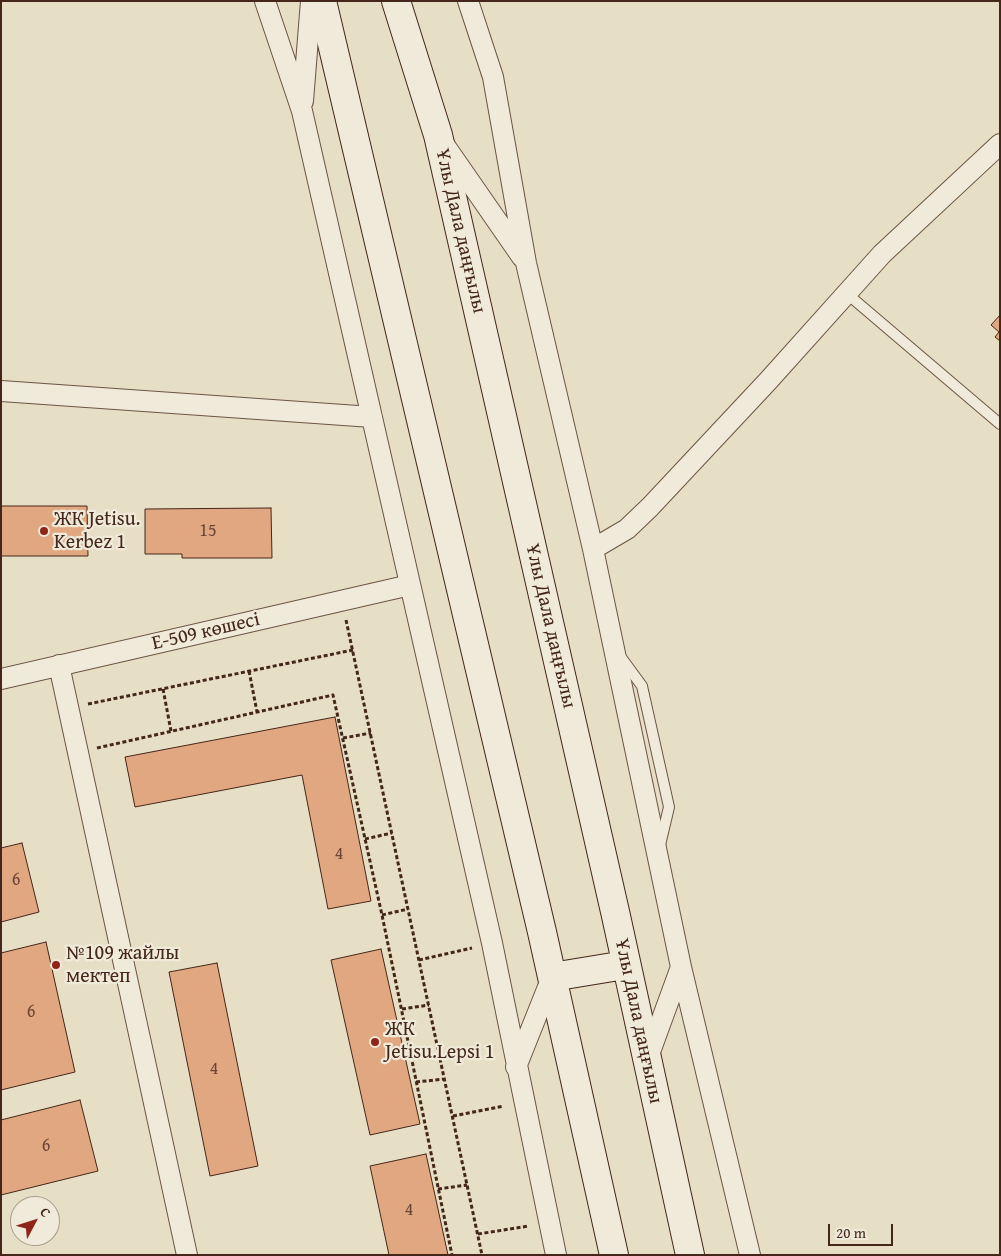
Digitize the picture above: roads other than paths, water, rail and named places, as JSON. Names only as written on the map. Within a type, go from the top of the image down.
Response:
[{"type":"main road","points":[[322,1],[552,977],[614,1255]]},
{"type":"main road","name":"Ұлы Дала даңғылы","points":[[396,1],[438,135],[612,896],[646,1062],[690,1255]]},
{"type":"main road","points":[[552,977],[626,965]]},
{"type":"street","points":[[265,1],[302,111],[492,943],[556,1255]]},
{"type":"street","points":[[302,111],[311,1]]},
{"type":"street","points":[[468,1],[493,77],[526,263],[593,549],[681,967],[750,1255]]},
{"type":"street","points":[[438,135],[526,263]]},
{"type":"street","points":[[593,549],[627,529],[650,507],[768,381],[845,292],[882,254],[1000,144]]},
{"type":"street","points":[[1,390],[372,417]]},
{"type":"street","name":"Е-509 көшесі","points":[[1,679],[410,585]]},
{"type":"street","points":[[59,665],[187,1255]]},
{"type":"street","points":[[646,1062],[681,967]]},
{"type":"street","points":[[516,1067],[552,977]]},
{"type":"lane","points":[[845,292],[1000,424]]},
{"type":"place","name":"ЖК Jetisu. Kerbez 1","points":[[44,531]]},
{"type":"place","name":"№109 жайлы мектеп","points":[[56,965]]},
{"type":"place","name":"ЖК Jetisu.Lepsi 1","points":[[375,1042]]}]
